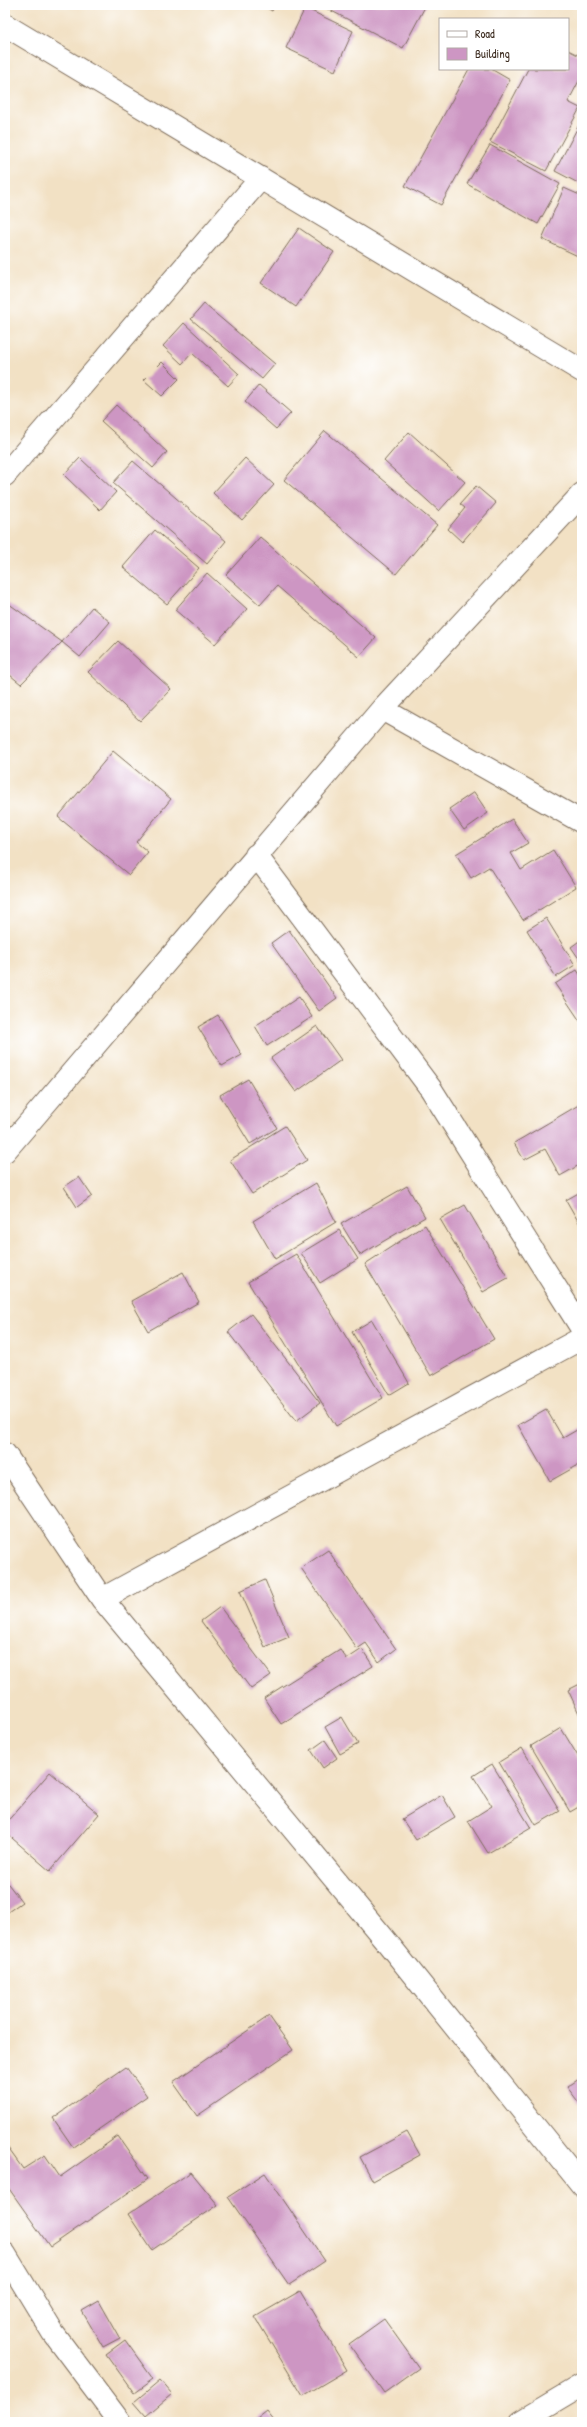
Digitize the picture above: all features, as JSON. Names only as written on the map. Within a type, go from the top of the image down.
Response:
[{"type":"street","points":[[5,25],[582,371]]},
{"type":"street","points":[[5,475],[260,178]]},
{"type":"street","points":[[5,1152],[256,855],[382,709],[582,494]]},
{"type":"street","points":[[382,709],[582,822]]},
{"type":"street","points":[[256,855],[431,1089],[582,1329]]},
{"type":"street","points":[[102,1598],[582,1338]]},
{"type":"street","points":[[5,1454],[102,1598],[386,1941],[582,2185]]},
{"type":"street","points":[[5,2254],[53,2333],[120,2422]]},
{"type":"street","points":[[520,2422],[582,2385]]},
{"type":"building","points":[[262,5],[275,5],[272,11]]},
{"type":"building","points":[[320,5],[426,5],[403,48]]},
{"type":"building","points":[[305,8],[353,31],[335,71],[286,48]]},
{"type":"building","points":[[569,50],[582,57],[582,75],[568,102],[580,108],[546,171],[490,142],[527,70],[569,70]]},
{"type":"building","points":[[468,70],[493,70],[510,80],[441,205],[405,186]]},
{"type":"building","points":[[582,119],[582,185],[555,171]]},
{"type":"building","points":[[490,145],[560,184],[538,224],[467,184]]},
{"type":"building","points":[[564,188],[582,196],[582,258],[542,239]]},
{"type":"building","points":[[299,228],[334,252],[296,307],[261,283]]},
{"type":"building","points":[[204,304],[275,364],[262,379],[191,319]]},
{"type":"building","points":[[184,323],[239,374],[228,386],[192,353],[182,364],[163,346]]},
{"type":"building","points":[[162,362],[179,379],[162,396],[144,380]]},
{"type":"building","points":[[259,385],[291,413],[276,429],[245,402]]},
{"type":"building","points":[[116,405],[167,452],[153,468],[101,421]]},
{"type":"building","points":[[325,431],[437,525],[396,574],[284,480]]},
{"type":"building","points":[[409,432],[465,482],[439,511],[384,461]]},
{"type":"building","points":[[80,458],[116,492],[100,510],[64,475]]},
{"type":"building","points":[[245,458],[274,485],[242,520],[213,493]]},
{"type":"building","points":[[133,461],[226,541],[207,564],[113,483]]},
{"type":"building","points":[[476,486],[496,503],[462,542],[448,529],[465,508],[460,504]]},
{"type":"building","points":[[155,530],[199,568],[167,604],[123,567]]},
{"type":"building","points":[[260,537],[376,638],[359,657],[277,586],[260,605],[226,575]]},
{"type":"building","points":[[207,573],[247,609],[215,644],[175,610]]},
{"type":"building","points":[[5,601],[62,642],[21,684],[5,671]]},
{"type":"building","points":[[92,607],[110,622],[80,657],[62,642]]},
{"type":"building","points":[[118,641],[171,689],[140,721],[88,672]]},
{"type":"building","points":[[113,751],[171,799],[136,842],[148,852],[129,875],[58,817]]},
{"type":"building","points":[[474,792],[488,813],[464,830],[449,809]]},
{"type":"building","points":[[512,819],[528,843],[511,853],[521,870],[553,850],[576,887],[523,920],[489,867],[471,878],[456,854]]},
{"type":"building","points":[[546,918],[575,965],[556,977],[527,930]]},
{"type":"building","points":[[289,930],[337,998],[319,1011],[271,943]]},
{"type":"building","points":[[582,939],[582,963],[571,947]]},
{"type":"building","points":[[577,970],[582,978],[582,1024],[555,984]]},
{"type":"building","points":[[299,997],[312,1017],[267,1046],[255,1026]]},
{"type":"building","points":[[218,1015],[242,1055],[222,1066],[198,1027]]},
{"type":"building","points":[[317,1026],[341,1060],[296,1092],[271,1058]]},
{"type":"building","points":[[248,1079],[277,1128],[250,1144],[220,1095]]},
{"type":"building","points":[[582,1103],[582,1166],[581,1164],[560,1176],[545,1149],[524,1160],[514,1143]]},
{"type":"building","points":[[285,1126],[307,1160],[252,1194],[230,1160]]},
{"type":"building","points":[[79,1177],[92,1196],[77,1207],[64,1187]]},
{"type":"building","points":[[316,1183],[336,1222],[275,1259],[253,1221]]},
{"type":"building","points":[[407,1186],[425,1217],[360,1255],[341,1224]]},
{"type":"building","points":[[582,1191],[582,1228],[566,1200]]},
{"type":"building","points":[[465,1205],[508,1278],[483,1292],[440,1219]]},
{"type":"building","points":[[425,1225],[494,1339],[431,1376],[365,1264]]},
{"type":"building","points":[[339,1230],[358,1259],[320,1283],[301,1253]]},
{"type":"building","points":[[296,1254],[383,1398],[336,1426],[248,1282]]},
{"type":"building","points":[[183,1272],[199,1302],[148,1331],[131,1301]]},
{"type":"building","points":[[251,1314],[320,1403],[296,1421],[228,1332]]},
{"type":"building","points":[[372,1320],[409,1383],[389,1395],[352,1332]]},
{"type":"building","points":[[546,1409],[563,1438],[582,1427],[582,1463],[550,1481],[518,1425]]},
{"type":"building","points":[[328,1550],[396,1649],[379,1662],[366,1643],[357,1649],[301,1568]]},
{"type":"building","points":[[265,1580],[289,1637],[265,1647],[240,1591]]},
{"type":"building","points":[[220,1607],[271,1675],[251,1689],[201,1621]]},
{"type":"building","points":[[362,1649],[373,1666],[281,1724],[264,1698],[340,1650],[347,1659]]},
{"type":"building","points":[[582,1683],[582,1720],[568,1690]]},
{"type":"building","points":[[342,1717],[358,1744],[340,1754],[325,1727]]},
{"type":"building","points":[[561,1728],[582,1763],[582,1805],[570,1812],[531,1746]]},
{"type":"building","points":[[325,1740],[337,1758],[323,1768],[311,1750]]},
{"type":"building","points":[[522,1748],[560,1811],[536,1825],[499,1762]]},
{"type":"building","points":[[492,1764],[531,1828],[488,1853],[468,1821],[492,1806],[473,1776]]},
{"type":"building","points":[[50,1772],[99,1814],[50,1871],[5,1832],[5,1824]]},
{"type":"building","points":[[442,1795],[455,1817],[416,1840],[402,1819]]},
{"type":"building","points":[[5,1880],[22,1902],[5,1914]]},
{"type":"building","points":[[269,2016],[293,2050],[197,2116],[173,2082]]},
{"type":"building","points":[[126,2067],[147,2096],[73,2147],[53,2118]]},
{"type":"building","points":[[582,2077],[582,2103],[580,2104],[567,2087]]},
{"type":"building","points":[[407,2132],[420,2155],[373,2181],[360,2157]]},
{"type":"building","points":[[118,2136],[148,2179],[50,2247],[5,2183],[5,2144],[23,2169],[45,2155],[60,2177]]},
{"type":"building","points":[[191,2172],[218,2205],[152,2250],[128,2214]]},
{"type":"building","points":[[265,2173],[325,2261],[289,2285],[228,2197]]},
{"type":"building","points":[[300,2291],[347,2370],[303,2396],[255,2317]]},
{"type":"building","points":[[99,2301],[120,2338],[103,2347],[82,2311]]},
{"type":"building","points":[[384,2319],[419,2368],[384,2393],[349,2344]]},
{"type":"building","points":[[125,2340],[153,2379],[134,2393],[106,2354]]},
{"type":"building","points":[[160,2380],[172,2394],[146,2416],[134,2402]]},
{"type":"building","points":[[267,2412],[275,2422],[254,2422]]}]
